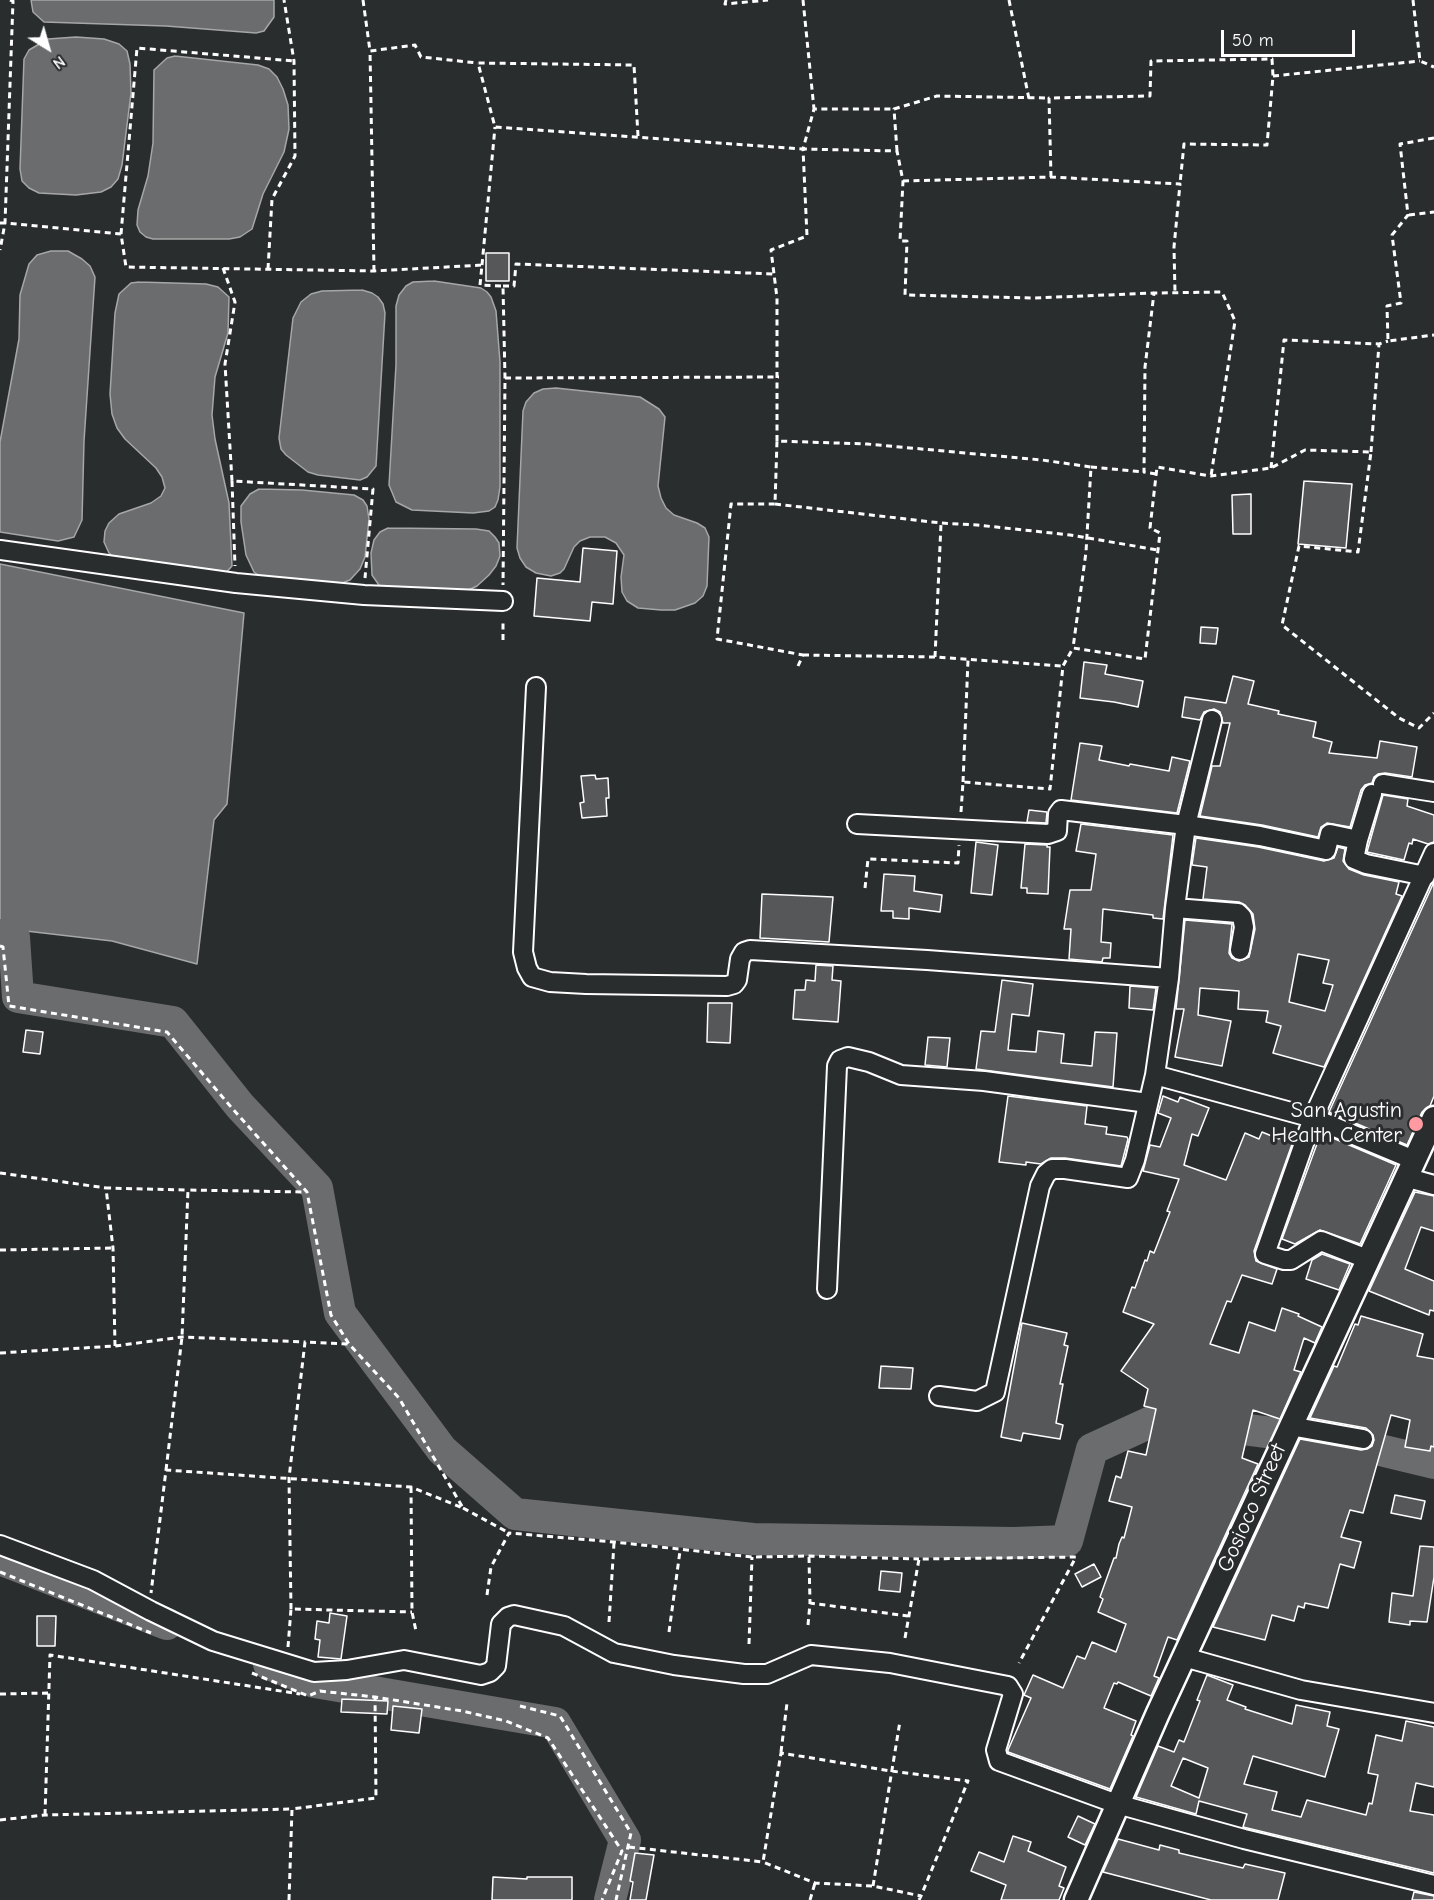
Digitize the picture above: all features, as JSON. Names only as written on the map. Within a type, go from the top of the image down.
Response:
[{"type":"street","points":[[0,550],[236,583],[364,595],[503,601]]},
{"type":"street","points":[[536,687],[524,952],[527,968],[532,977],[550,982],[586,984],[727,986],[734,984],[737,980],[740,959],[744,952],[750,950],[927,960],[1169,978]]},
{"type":"street","points":[[939,1396],[977,1401],[995,1392],[1042,1179],[1052,1169],[1128,1178],[1135,1160],[1155,1075],[1169,978],[1186,825],[1212,720]]},
{"type":"street","points":[[1425,876],[1366,864],[1354,859],[1358,840],[1377,789],[1434,792]]},
{"type":"street","points":[[857,824],[1052,834],[1057,831],[1058,814],[1061,810],[1260,836],[1326,850],[1330,834],[1358,840]]},
{"type":"street","points":[[1367,1259],[1321,1241],[1291,1260],[1265,1254],[1313,1118],[1434,853]]},
{"type":"street","points":[[1175,908],[1239,913],[1242,916],[1244,927],[1240,950]]},
{"type":"street","points":[[827,1288],[837,1066],[840,1060],[848,1057],[869,1062],[902,1075],[984,1081],[1148,1103]]},
{"type":"street","points":[[1155,1075],[1313,1118],[1410,1168],[1434,1185]]},
{"type":"street","name":"Gosioco Street","points":[[1076,1900],[1117,1804],[1287,1432],[1434,1118]]},
{"type":"street","points":[[1287,1432],[1363,1439]]},
{"type":"street","points":[[0,1545],[93,1580],[213,1641],[314,1672],[347,1670],[404,1660],[481,1675],[490,1672],[496,1666],[501,1624],[514,1615],[564,1626],[614,1653],[674,1665],[744,1674],[767,1674],[811,1655],[890,1663],[1008,1686],[1013,1694],[996,1750],[999,1761],[1117,1804],[1244,1839],[1434,1885]]},
{"type":"street","points":[[1184,1657],[1301,1690],[1434,1713]]},
{"type":"path","points":[[0,250],[12,0]]},
{"type":"path","points":[[268,268],[272,199],[295,156],[294,61],[284,0]]},
{"type":"path","points":[[363,0],[370,51],[375,271]]},
{"type":"path","points":[[726,0],[725,4],[768,0]]},
{"type":"path","points":[[775,504],[779,377],[777,298],[771,250],[807,236],[802,149],[814,109],[803,0]]},
{"type":"path","points":[[1009,0],[1029,99]]},
{"type":"path","points":[[1413,0],[1420,61]]},
{"type":"path","points":[[370,51],[415,45],[421,57],[478,63],[634,65],[638,136]]},
{"type":"path","points":[[294,61],[137,48],[121,234],[126,267],[375,271],[482,265]]},
{"type":"path","points":[[814,109],[894,109],[937,96],[1029,99],[1150,96],[1151,61],[1272,59],[1273,76],[1267,145],[1184,144],[1174,247],[1175,293]]},
{"type":"path","points":[[1273,76],[1420,61],[1434,67]]},
{"type":"path","points":[[478,63],[495,127],[480,285],[514,286],[516,264],[774,274]]},
{"type":"path","points":[[1049,98],[1050,177]]},
{"type":"path","points":[[894,109],[897,151],[903,181],[900,241],[908,241],[906,294],[1035,298],[1222,292],[1235,321],[1211,476]]},
{"type":"path","points":[[495,127],[802,149],[897,151]]},
{"type":"path","points":[[1408,215],[1400,144],[1434,138]]},
{"type":"path","points":[[903,181],[1050,177],[1180,184]]},
{"type":"path","points":[[1388,341],[1387,306],[1401,303],[1392,235],[1408,215],[1434,212]]},
{"type":"path","points":[[2,223],[121,234]]},
{"type":"path","points":[[223,268],[235,302],[225,364],[236,583]]},
{"type":"path","points":[[502,640],[505,378],[503,286]]},
{"type":"path","points":[[1144,472],[1145,367],[1154,293]]},
{"type":"path","points":[[1271,468],[1284,340],[1379,344],[1434,335]]},
{"type":"path","points":[[1379,344],[1371,452],[1358,552],[1299,546],[1282,625],[1399,718],[1419,728],[1434,713]]},
{"type":"path","points":[[505,378],[779,377]]},
{"type":"path","points":[[777,441],[867,444],[1042,460],[1156,474]]},
{"type":"path","points":[[1073,648],[1145,659],[1160,533],[1150,528],[1157,466],[1211,476],[1271,468],[1305,450],[1371,452]]},
{"type":"path","points":[[963,782],[1050,789],[1063,666],[1073,648],[1087,538],[1091,467]]},
{"type":"path","points":[[232,481],[374,489],[364,595]]},
{"type":"path","points":[[1063,666],[935,657],[804,655],[717,639],[731,504],[775,504],[977,525],[1087,538],[1158,550]]},
{"type":"path","points":[[935,657],[941,523]]},
{"type":"path","points":[[798,666],[804,655]]},
{"type":"path","points":[[865,888],[868,859],[958,863],[968,660]]},
{"type":"path","points":[[0,946],[3,947],[9,1006],[167,1032],[307,1192],[331,1315],[349,1344],[399,1398],[464,1508]]},
{"type":"path","points":[[0,1173],[106,1188],[307,1192]]},
{"type":"path","points":[[106,1188],[113,1248],[115,1346]]},
{"type":"path","points":[[150,1601],[182,1337],[188,1190]]},
{"type":"path","points":[[0,1250],[113,1248]]},
{"type":"path","points":[[0,1353],[115,1346],[182,1337],[349,1344]]},
{"type":"path","points":[[287,1654],[291,1609],[289,1478],[305,1342]]},
{"type":"path","points":[[166,1470],[411,1487],[464,1508],[508,1533],[752,1557],[919,1559],[1076,1557],[1019,1663]]},
{"type":"path","points":[[411,1487],[412,1612],[416,1632]]},
{"type":"path","points":[[487,1596],[490,1568],[508,1533]]},
{"type":"path","points":[[609,1622],[614,1542]]},
{"type":"path","points":[[669,1632],[680,1550]]},
{"type":"path","points":[[808,1625],[809,1556]]},
{"type":"path","points":[[749,1644],[752,1557]]},
{"type":"path","points":[[905,1638],[919,1559]]},
{"type":"path","points":[[0,1572],[154,1634]]},
{"type":"path","points":[[810,1603],[908,1616]]},
{"type":"path","points":[[291,1609],[412,1612]]},
{"type":"path","points":[[45,1815],[50,1655],[308,1696],[320,1691],[375,1697],[462,1711],[506,1721],[548,1738],[622,1851],[602,1900]]},
{"type":"path","points":[[242,1669],[308,1696]]},
{"type":"path","points":[[0,1694],[49,1693]]},
{"type":"path","points":[[0,1820],[45,1815],[292,1809],[376,1798],[375,1697]]},
{"type":"path","points":[[763,1862],[787,1703]]},
{"type":"path","points":[[520,1706],[560,1716],[631,1833],[616,1900]]},
{"type":"path","points":[[873,1886],[900,1721]]},
{"type":"path","points":[[629,1847],[763,1862],[815,1883],[873,1886],[920,1898],[968,1781],[781,1753]]},
{"type":"path","points":[[289,1900],[292,1809]]},
{"type":"path","points":[[810,1900],[815,1883]]},
{"type":"shaded area","points":[[31,0],[274,0],[274,17],[264,31],[256,33],[166,26],[44,22],[33,12]]},
{"type":"shaded area","points":[[76,37],[104,39],[119,44],[127,51],[131,93],[122,165],[118,179],[111,187],[101,192],[76,195],[39,193],[22,181],[20,169],[24,59],[29,50],[48,39]]},
{"type":"shaded area","points":[[175,56],[258,65],[269,69],[277,77],[283,89],[288,105],[289,129],[284,152],[263,194],[252,229],[240,237],[153,239],[140,232],[137,225],[138,210],[148,176],[153,143],[154,70],[167,58]]},
{"type":"shaded area","points":[[51,251],[68,251],[82,259],[90,266],[95,277],[84,441],[82,520],[74,537],[58,541],[0,532],[0,442],[19,339],[20,295],[29,264],[37,255]]},
{"type":"shaded area","points":[[434,281],[481,288],[491,297],[496,311],[500,362],[500,487],[495,507],[489,511],[473,513],[412,510],[396,502],[389,485],[396,365],[396,306],[399,295],[406,286],[413,282]]},
{"type":"shaded area","points":[[131,283],[206,284],[218,287],[229,297],[228,333],[215,377],[212,415],[229,503],[232,566],[223,576],[115,558],[109,553],[104,542],[105,531],[109,523],[119,514],[151,503],[161,496],[165,488],[156,468],[125,439],[117,428],[112,414],[110,394],[115,313],[119,294]]},
{"type":"shaded area","points":[[362,290],[378,297],[385,313],[376,466],[367,477],[360,480],[318,475],[308,472],[286,455],[281,449],[279,438],[293,318],[301,302],[311,294],[322,291]]},
{"type":"shaded area","points":[[556,388],[640,397],[659,409],[665,417],[658,486],[661,498],[666,508],[674,515],[705,528],[709,537],[707,586],[703,596],[695,603],[675,610],[661,610],[638,608],[627,601],[622,592],[621,577],[624,555],[616,543],[605,537],[590,537],[580,541],[574,547],[564,569],[551,576],[536,573],[526,567],[520,558],[517,548],[523,411],[526,402],[534,393],[543,389]]},
{"type":"shaded area","points":[[259,489],[354,495],[363,500],[367,506],[369,519],[365,557],[360,569],[350,580],[339,584],[261,577],[254,572],[246,555],[241,506],[250,494]]},
{"type":"shaded area","points":[[388,528],[489,531],[499,543],[500,556],[489,575],[477,586],[462,593],[381,588],[372,575],[371,553],[374,540],[380,532]]},
{"type":"shaded area","points":[[0,564],[244,613],[227,804],[214,820],[197,964],[112,941],[0,928]]},
{"type":"building","points":[[486,253],[509,253],[509,281],[486,281]]},
{"type":"building","points":[[1304,481],[1352,484],[1346,548],[1298,544]]},
{"type":"building","points":[[1251,494],[1251,534],[1233,534],[1232,495]]},
{"type":"building","points":[[583,548],[617,551],[613,604],[592,602],[590,621],[534,616],[537,578],[580,582]]},
{"type":"building","points":[[1201,627],[1218,628],[1216,644],[1200,643]]},
{"type":"building","points":[[1084,662],[1107,665],[1105,674],[1143,681],[1138,707],[1080,698]]},
{"type":"building","points":[[1233,676],[1254,681],[1248,704],[1279,711],[1278,714],[1316,722],[1313,737],[1332,742],[1329,753],[1377,758],[1380,741],[1417,747],[1412,777],[1378,774],[1372,783],[1365,785],[1361,790],[1350,827],[1327,823],[1321,827],[1318,837],[1262,825],[1200,816],[1212,766],[1220,766],[1230,723],[1223,723],[1220,712],[1214,709],[1204,712],[1200,720],[1182,717],[1185,697],[1226,703]]},
{"type":"building","points":[[1080,743],[1102,746],[1099,760],[1129,766],[1130,764],[1169,771],[1172,757],[1190,761],[1177,813],[1071,800]]},
{"type":"building","points":[[595,775],[596,779],[608,778],[607,816],[582,818],[580,803],[584,802],[581,776]]},
{"type":"building","points":[[1383,795],[1408,799],[1407,806],[1434,815],[1434,842],[1428,844],[1413,839],[1412,844],[1409,843],[1404,860],[1367,852]]},
{"type":"building","points":[[1029,810],[1047,812],[1046,823],[1027,822]]},
{"type":"building","points":[[1081,824],[1173,835],[1163,919],[1153,918],[1153,915],[1103,909],[1101,942],[1111,943],[1110,958],[1103,958],[1102,962],[1069,959],[1071,929],[1064,929],[1070,890],[1091,890],[1096,854],[1076,851]]},
{"type":"building","points":[[1196,838],[1258,847],[1324,861],[1334,858],[1338,847],[1345,849],[1343,861],[1349,869],[1364,875],[1399,882],[1396,894],[1402,896],[1324,1067],[1273,1053],[1281,1026],[1266,1022],[1268,1011],[1238,1009],[1239,991],[1200,988],[1198,1015],[1231,1021],[1222,1066],[1175,1057],[1184,1009],[1176,1009],[1185,920],[1232,924],[1229,953],[1232,958],[1239,961],[1249,957],[1255,929],[1253,914],[1245,905],[1239,902],[1203,899],[1207,867],[1192,865]],"holes":[[[1298,954],[1329,960],[1323,983],[1333,985],[1325,1011],[1289,1002]]]},
{"type":"building","points":[[976,842],[998,845],[992,895],[971,893]]},
{"type":"building","points":[[1025,844],[1050,847],[1048,894],[1027,893],[1027,888],[1021,888]]},
{"type":"building","points":[[884,874],[915,876],[914,891],[942,895],[940,912],[909,908],[909,919],[893,918],[893,911],[881,911]]},
{"type":"building","points":[[1434,882],[1434,1096],[1430,1106],[1422,1112],[1407,1145],[1329,1112]]},
{"type":"building","points":[[762,894],[833,897],[829,942],[760,938]]},
{"type":"building","points":[[816,965],[833,966],[832,980],[841,981],[838,1022],[793,1019],[795,990],[805,990],[806,980],[815,981]]},
{"type":"building","points":[[1002,980],[1033,984],[1029,1016],[1012,1014],[1008,1050],[1036,1052],[1038,1031],[1064,1034],[1061,1063],[1092,1066],[1095,1032],[1117,1033],[1113,1087],[976,1069],[981,1031],[995,1032]]},
{"type":"building","points":[[1130,986],[1156,988],[1153,1010],[1129,1008]]},
{"type":"building","points":[[708,1003],[732,1003],[730,1043],[707,1042]]},
{"type":"building","points":[[26,1030],[43,1032],[40,1054],[23,1052]]},
{"type":"building","points":[[928,1037],[950,1038],[947,1067],[925,1065]]},
{"type":"building","points":[[1008,1096],[1087,1106],[1085,1124],[1107,1127],[1106,1134],[1127,1137],[1121,1166],[1065,1158],[1051,1158],[1041,1164],[1026,1162],[1026,1165],[999,1162]]},
{"type":"building","points":[[1163,1096],[1178,1102],[1180,1097],[1209,1108],[1198,1136],[1192,1134],[1184,1165],[1226,1180],[1245,1133],[1259,1139],[1262,1132],[1279,1139],[1281,1135],[1289,1138],[1292,1131],[1296,1133],[1254,1251],[1256,1261],[1277,1269],[1272,1284],[1242,1275],[1231,1302],[1227,1301],[1210,1344],[1239,1353],[1249,1322],[1275,1331],[1282,1308],[1299,1314],[1298,1316],[1322,1327],[1315,1343],[1304,1338],[1294,1370],[1301,1372],[1280,1419],[1253,1410],[1242,1458],[1258,1464],[1177,1640],[1168,1637],[1154,1676],[1159,1678],[1151,1696],[1118,1682],[1114,1683],[1104,1708],[1136,1721],[1131,1735],[1133,1736],[1110,1789],[1008,1752],[1008,1750],[1031,1698],[1024,1695],[1033,1675],[1063,1688],[1077,1656],[1085,1659],[1092,1642],[1116,1652],[1126,1624],[1098,1612],[1103,1599],[1100,1597],[1114,1558],[1116,1558],[1119,1544],[1122,1537],[1124,1538],[1132,1507],[1109,1501],[1116,1476],[1121,1478],[1128,1451],[1146,1455],[1156,1409],[1144,1406],[1148,1389],[1121,1371],[1154,1324],[1123,1312],[1145,1260],[1147,1261],[1150,1251],[1154,1253],[1170,1212],[1167,1211],[1179,1179],[1143,1171],[1150,1145],[1160,1147],[1171,1118],[1158,1113]]},
{"type":"building","points":[[1321,1133],[1396,1165],[1360,1244],[1320,1230],[1295,1244],[1282,1239]]},
{"type":"building","points":[[1415,1192],[1434,1196],[1434,1231],[1421,1227],[1405,1269],[1434,1281],[1434,1311],[1430,1310],[1429,1315],[1369,1291]]},
{"type":"building","points":[[1322,1254],[1350,1264],[1339,1290],[1306,1279],[1312,1260]]},
{"type":"building","points":[[1361,1316],[1423,1334],[1417,1356],[1434,1359],[1434,1447],[1431,1446],[1430,1451],[1405,1447],[1410,1420],[1391,1415],[1363,1513],[1350,1510],[1341,1537],[1361,1542],[1354,1568],[1340,1564],[1328,1608],[1305,1603],[1304,1608],[1298,1606],[1294,1621],[1272,1615],[1265,1640],[1213,1627],[1300,1439],[1361,1450],[1372,1446],[1373,1435],[1366,1428],[1310,1418]]},
{"type":"building","points":[[1022,1323],[1067,1333],[1064,1345],[1068,1346],[1060,1384],[1063,1384],[1056,1423],[1063,1425],[1060,1439],[1023,1433],[1021,1441],[1001,1437]]},
{"type":"building","points":[[881,1366],[913,1368],[911,1389],[879,1388]]},
{"type":"building","points":[[1395,1495],[1425,1501],[1421,1519],[1391,1513]]},
{"type":"building","points":[[1420,1546],[1434,1547],[1434,1577],[1427,1622],[1410,1621],[1410,1625],[1389,1622],[1392,1593],[1413,1596]]},
{"type":"building","points":[[1094,1564],[1101,1577],[1082,1587],[1075,1574]]},
{"type":"building","points":[[881,1571],[902,1573],[900,1592],[879,1590]]},
{"type":"building","points":[[330,1613],[347,1616],[341,1659],[318,1657],[320,1640],[315,1639],[317,1621],[329,1623]]},
{"type":"building","points":[[37,1616],[56,1616],[55,1646],[37,1646]]},
{"type":"building","points":[[1207,1675],[1233,1685],[1227,1700],[1246,1707],[1245,1709],[1292,1724],[1296,1705],[1330,1712],[1327,1726],[1339,1729],[1325,1777],[1253,1756],[1244,1784],[1277,1792],[1272,1810],[1301,1817],[1307,1800],[1366,1815],[1369,1803],[1372,1804],[1378,1775],[1368,1773],[1376,1735],[1402,1741],[1406,1721],[1434,1727],[1434,1787],[1416,1783],[1410,1811],[1434,1815],[1434,1873],[1243,1827],[1247,1814],[1199,1801],[1196,1814],[1136,1797],[1158,1746],[1174,1752],[1179,1740],[1184,1742],[1200,1701],[1197,1700]],"holes":[[[1183,1758],[1208,1768],[1199,1798],[1171,1786]]]},
{"type":"building","points":[[342,1699],[388,1701],[387,1714],[341,1712]]},
{"type":"building","points":[[393,1706],[422,1709],[419,1733],[391,1730]]},
{"type":"building","points":[[1078,1816],[1095,1824],[1085,1845],[1068,1837]]},
{"type":"building","points":[[1013,1836],[1031,1842],[1028,1851],[1066,1867],[1059,1886],[1064,1888],[1059,1900],[1001,1900],[1006,1885],[971,1871],[979,1852],[1004,1862]]},
{"type":"building","points":[[1118,1839],[1159,1850],[1160,1845],[1179,1850],[1179,1853],[1243,1868],[1245,1864],[1285,1873],[1278,1900],[1211,1900],[1103,1872]]},
{"type":"building","points":[[635,1853],[654,1855],[646,1900],[630,1900],[633,1882],[630,1881]]},
{"type":"building","points":[[493,1877],[527,1879],[527,1877],[572,1877],[572,1900],[492,1900]]},
{"type":"building","points":[[1414,1892],[1434,1896],[1434,1900],[1412,1900]]},
{"type":"waterway","points":[[0,935],[14,937],[18,997],[173,1022],[240,1106],[317,1188],[340,1313],[442,1450],[515,1514],[753,1539],[1014,1543],[1067,1541],[1092,1449],[1164,1416],[1226,1427],[1351,1443],[1434,1463]]},
{"type":"waterway","points":[[0,1559],[167,1624]]},
{"type":"waterway","points":[[269,1664],[315,1682],[555,1723],[625,1840],[610,1900]]},
{"type":"place","name":"San Agustin Health Center","points":[[1416,1124]]}]
